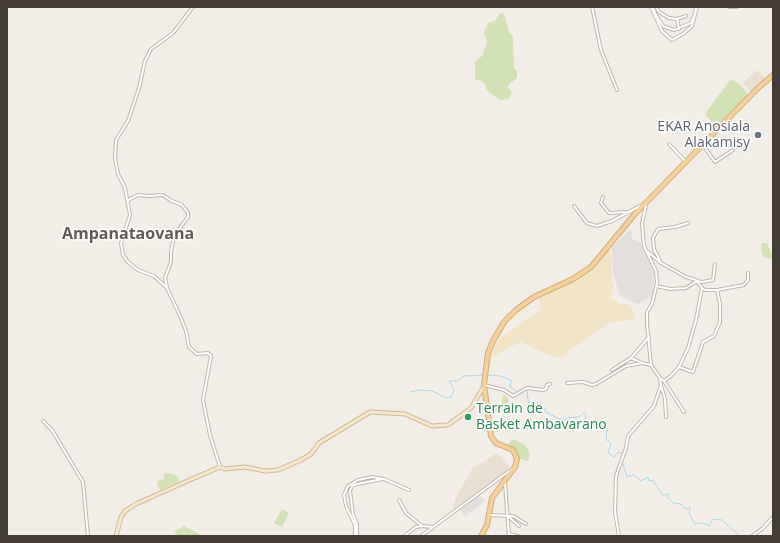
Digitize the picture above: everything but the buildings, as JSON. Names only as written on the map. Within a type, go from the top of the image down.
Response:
[{"type":"main road","points":[[481,536],[485,529],[492,498],[515,467],[517,460],[515,452],[496,443],[489,432],[484,385],[484,375],[488,354],[493,341],[508,317],[534,296],[573,278],[591,267],[646,202],[773,74]]},
{"type":"street","points":[[167,288],[154,276],[138,270],[128,262],[123,255],[121,243],[130,215],[125,188],[118,174],[116,140],[128,121],[139,88],[145,61],[151,48],[173,33],[193,7]]},
{"type":"street","points":[[592,7],[601,50],[617,90]]},
{"type":"street","points":[[653,7],[662,31],[672,40],[683,34],[692,26],[696,7]]},
{"type":"street","points":[[653,7],[663,26],[674,30],[691,23],[696,7]]},
{"type":"street","points":[[653,7],[664,15],[677,19],[686,16]]},
{"type":"street","points":[[729,7],[737,7]]},
{"type":"street","points":[[677,19],[679,29]]},
{"type":"street","points":[[669,144],[686,162]]},
{"type":"street","points":[[703,145],[715,162],[733,150]]},
{"type":"street","points":[[128,200],[138,195],[163,195],[170,200],[177,201],[188,213],[188,217],[174,236],[171,262],[165,278],[167,288],[182,318],[189,347],[197,354],[208,353],[211,356],[203,400],[210,435],[220,467]]},
{"type":"street","points":[[603,197],[601,203],[609,213],[629,211]]},
{"type":"street","points":[[574,206],[587,224],[593,225],[612,221],[646,202]]},
{"type":"street","points":[[646,202],[643,211],[642,224],[644,246],[656,271],[656,286],[647,316],[651,365],[660,378],[664,381],[684,412]]},
{"type":"street","points":[[661,263],[654,249],[653,238],[658,229],[675,227],[688,223]]},
{"type":"street","points":[[647,252],[661,263],[697,282],[706,290],[717,290],[744,285],[748,280],[748,273]]},
{"type":"street","points":[[656,286],[670,289],[686,288],[697,282],[713,280],[715,264]]},
{"type":"street","points":[[664,381],[671,376],[678,367],[688,348],[694,328],[702,288]]},
{"type":"street","points":[[678,367],[692,372],[703,342],[714,336],[720,322],[720,304],[717,290]]},
{"type":"street","points":[[612,370],[631,358],[649,337]]},
{"type":"street","points":[[631,358],[651,365]]},
{"type":"street","points":[[567,383],[583,382],[592,385],[596,384],[626,366],[642,363]]},
{"type":"street","points":[[619,536],[615,512],[616,476],[626,448],[628,436],[654,406],[660,385],[660,378]]},
{"type":"street","points":[[116,536],[123,514],[136,504],[220,467],[225,469],[245,467],[265,471],[278,470],[311,454],[320,443],[370,412],[405,414],[432,426],[448,425],[455,422],[471,408],[484,385],[504,390],[514,396],[519,391],[530,387],[543,390],[550,384]]},
{"type":"street","points":[[660,385],[665,399],[666,417]]},
{"type":"street","points":[[43,421],[52,430],[83,482],[88,536]]},
{"type":"street","points":[[421,536],[515,467]]},
{"type":"street","points":[[356,536],[355,525],[344,501],[345,490],[353,483],[372,477],[384,479],[409,490]]},
{"type":"street","points":[[356,536],[357,524],[353,515],[350,491],[352,486],[384,479]]},
{"type":"street","points":[[504,481],[509,535],[518,536]]},
{"type":"street","points":[[399,500],[406,513],[422,526]]},
{"type":"street","points":[[488,515],[513,516],[526,524]]},
{"type":"street","points":[[507,516],[519,526]]},
{"type":"street","points":[[752,536],[762,529],[773,517]]},
{"type":"street","points":[[404,536],[422,526],[433,527]]},
{"type":"shaded area","points":[[757,70],[766,79],[752,93],[743,83]]},
{"type":"shaded area","points":[[631,229],[632,239],[641,243],[654,273],[653,295],[638,304],[620,296],[613,274],[612,247]]},
{"type":"shaded area","points":[[497,453],[509,465],[508,472],[453,509],[455,499],[472,469]]},
{"type":"shaded area","points":[[479,494],[485,501],[465,517],[460,509]]},
{"type":"green space","points":[[504,13],[509,32],[513,37],[514,68],[517,71],[517,78],[507,86],[512,93],[509,99],[500,100],[486,90],[486,86],[482,81],[475,80],[475,62],[482,56],[487,43],[484,32],[488,23],[496,20],[499,14]]},
{"type":"green space","points":[[730,80],[739,83],[749,96],[718,128],[705,114]]},
{"type":"green space","points":[[762,243],[767,243],[773,258],[770,259],[763,257]]},
{"type":"green space","points":[[504,395],[508,398],[509,409],[505,414],[501,410]]},
{"type":"green space","points":[[512,439],[524,444],[530,453],[528,461],[517,458],[507,446]]},
{"type":"green space","points":[[164,473],[173,474],[178,477],[179,481],[161,490],[158,487],[157,481],[164,479]]},
{"type":"green space","points":[[282,509],[289,513],[282,527],[274,523]]},
{"type":"green space","points":[[184,526],[200,536],[176,536],[175,531]]},
{"type":"sand","points":[[608,249],[611,253],[612,279],[614,287],[610,300],[615,300],[619,304],[626,304],[631,307],[637,319],[609,323],[574,348],[568,350],[567,356],[559,358],[521,342],[492,358],[491,355],[497,342],[503,336],[540,310],[539,298],[583,275],[592,268]]},
{"type":"waterway","points":[[410,392],[420,390],[432,391],[447,398],[451,397],[454,390],[449,381],[457,381],[464,376],[484,375]]},
{"type":"waterway","points":[[488,375],[500,376],[511,380],[510,387],[520,394],[527,390],[529,408],[539,410],[544,408],[546,412],[559,419],[565,420],[568,418],[579,417],[584,413],[586,414],[585,420],[595,427],[605,426],[607,430],[606,439],[611,444],[608,452],[609,454],[614,457],[618,452],[624,454]]},
{"type":"waterway","points":[[622,461],[627,477],[634,475],[641,481],[648,477],[649,481],[653,480],[663,496],[668,493],[668,498],[673,503],[681,504],[685,509],[690,508],[689,514],[695,524],[703,523],[709,526],[713,519],[722,520],[740,536]]},
{"type":"place","name":"EKAR Anosiala Alakamisy","points":[[758,135]]},
{"type":"place","name":"Terrain de Basket Ambavarano","points":[[468,417]]},
{"type":"district","name":"Ampanataovana","points":[[128,234]]}]
